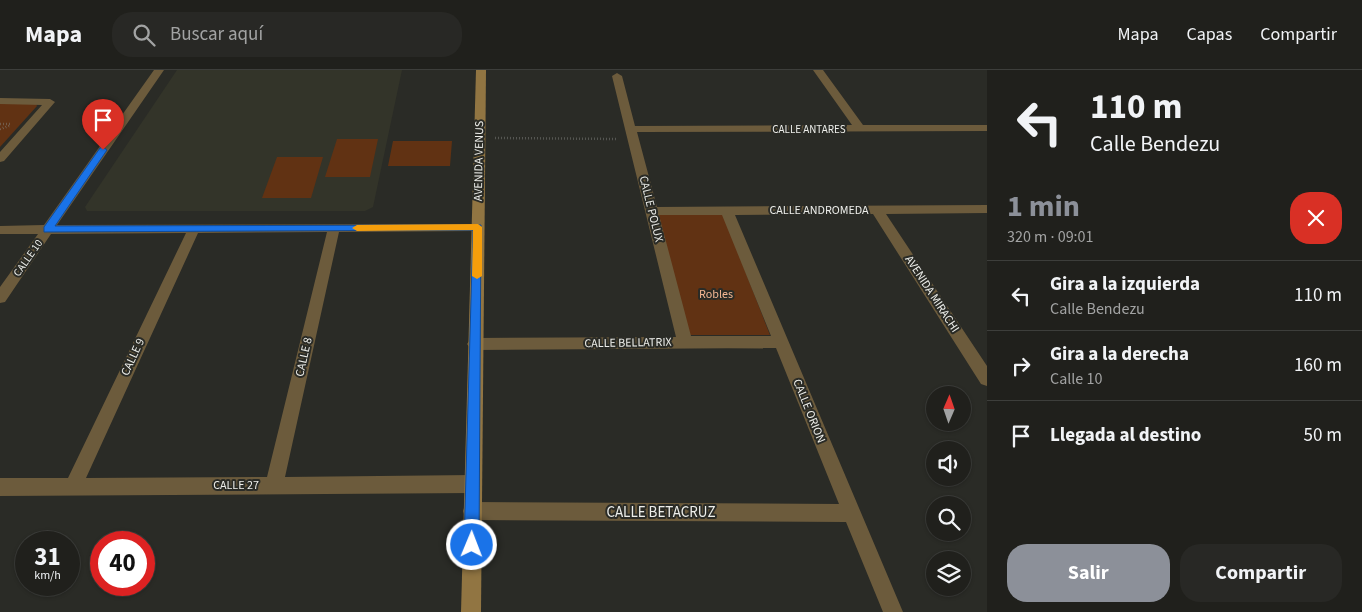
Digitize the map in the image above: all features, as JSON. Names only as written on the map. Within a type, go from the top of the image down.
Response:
[{"type":"street","name":"CALLE 10","points":[[0,298],[159,70]]},
{"type":"street","name":"AVENIDA VENUS","points":[[470,612],[481,70]]},
{"type":"street","points":[[818,70],[860,129]]},
{"type":"street","name":"CALLE POLUX","points":[[617,76],[685,342]]},
{"type":"street","points":[[0,101],[50,102],[0,159]]},
{"type":"street","name":"CALLE ANTARES","points":[[632,134],[987,128]]},
{"type":"street","name":"CALLE ANDROMEDA","points":[[652,211],[987,209]]},
{"type":"street","name":"AVENIDA MIRACHI","points":[[877,210],[981,359],[987,379]]},
{"type":"street","name":"CALLE ORION","points":[[726,211],[850,513],[893,612]]},
{"type":"street","points":[[0,230],[478,227]]},
{"type":"street","name":"CALLE 8","points":[[274,485],[334,228]]},
{"type":"street","name":"CALLE 9","points":[[72,486],[194,229]]},
{"type":"street","name":"CALLE BELLATRIX","points":[[475,344],[781,342]]},
{"type":"street","name":"CALLE 27","points":[[0,487],[473,484]]},
{"type":"street","name":"CALLE BETACRUZ","points":[[472,511],[850,513]]},
{"type":"path","points":[[479,138],[632,134]]},
{"type":"shaded area","points":[[177,70],[402,70],[373,207],[365,211],[87,211],[85,207]]},
{"type":"green space","points":[[0,103],[36,104],[37,106],[0,147]]},
{"type":"green space","points":[[337,139],[378,139],[370,177],[325,177]]},
{"type":"green space","points":[[393,141],[452,141],[450,166],[388,166]]},
{"type":"green space","points":[[277,157],[323,157],[311,198],[262,198]]},
{"type":"green space","name":"Robles","points":[[657,214],[723,214],[770,335],[690,335]]},
{"type":"slow traffic","points":[[357,228],[478,227],[477,276]]},
{"type":"route","points":[[103,150],[47,230],[478,227],[472,545]]}]
